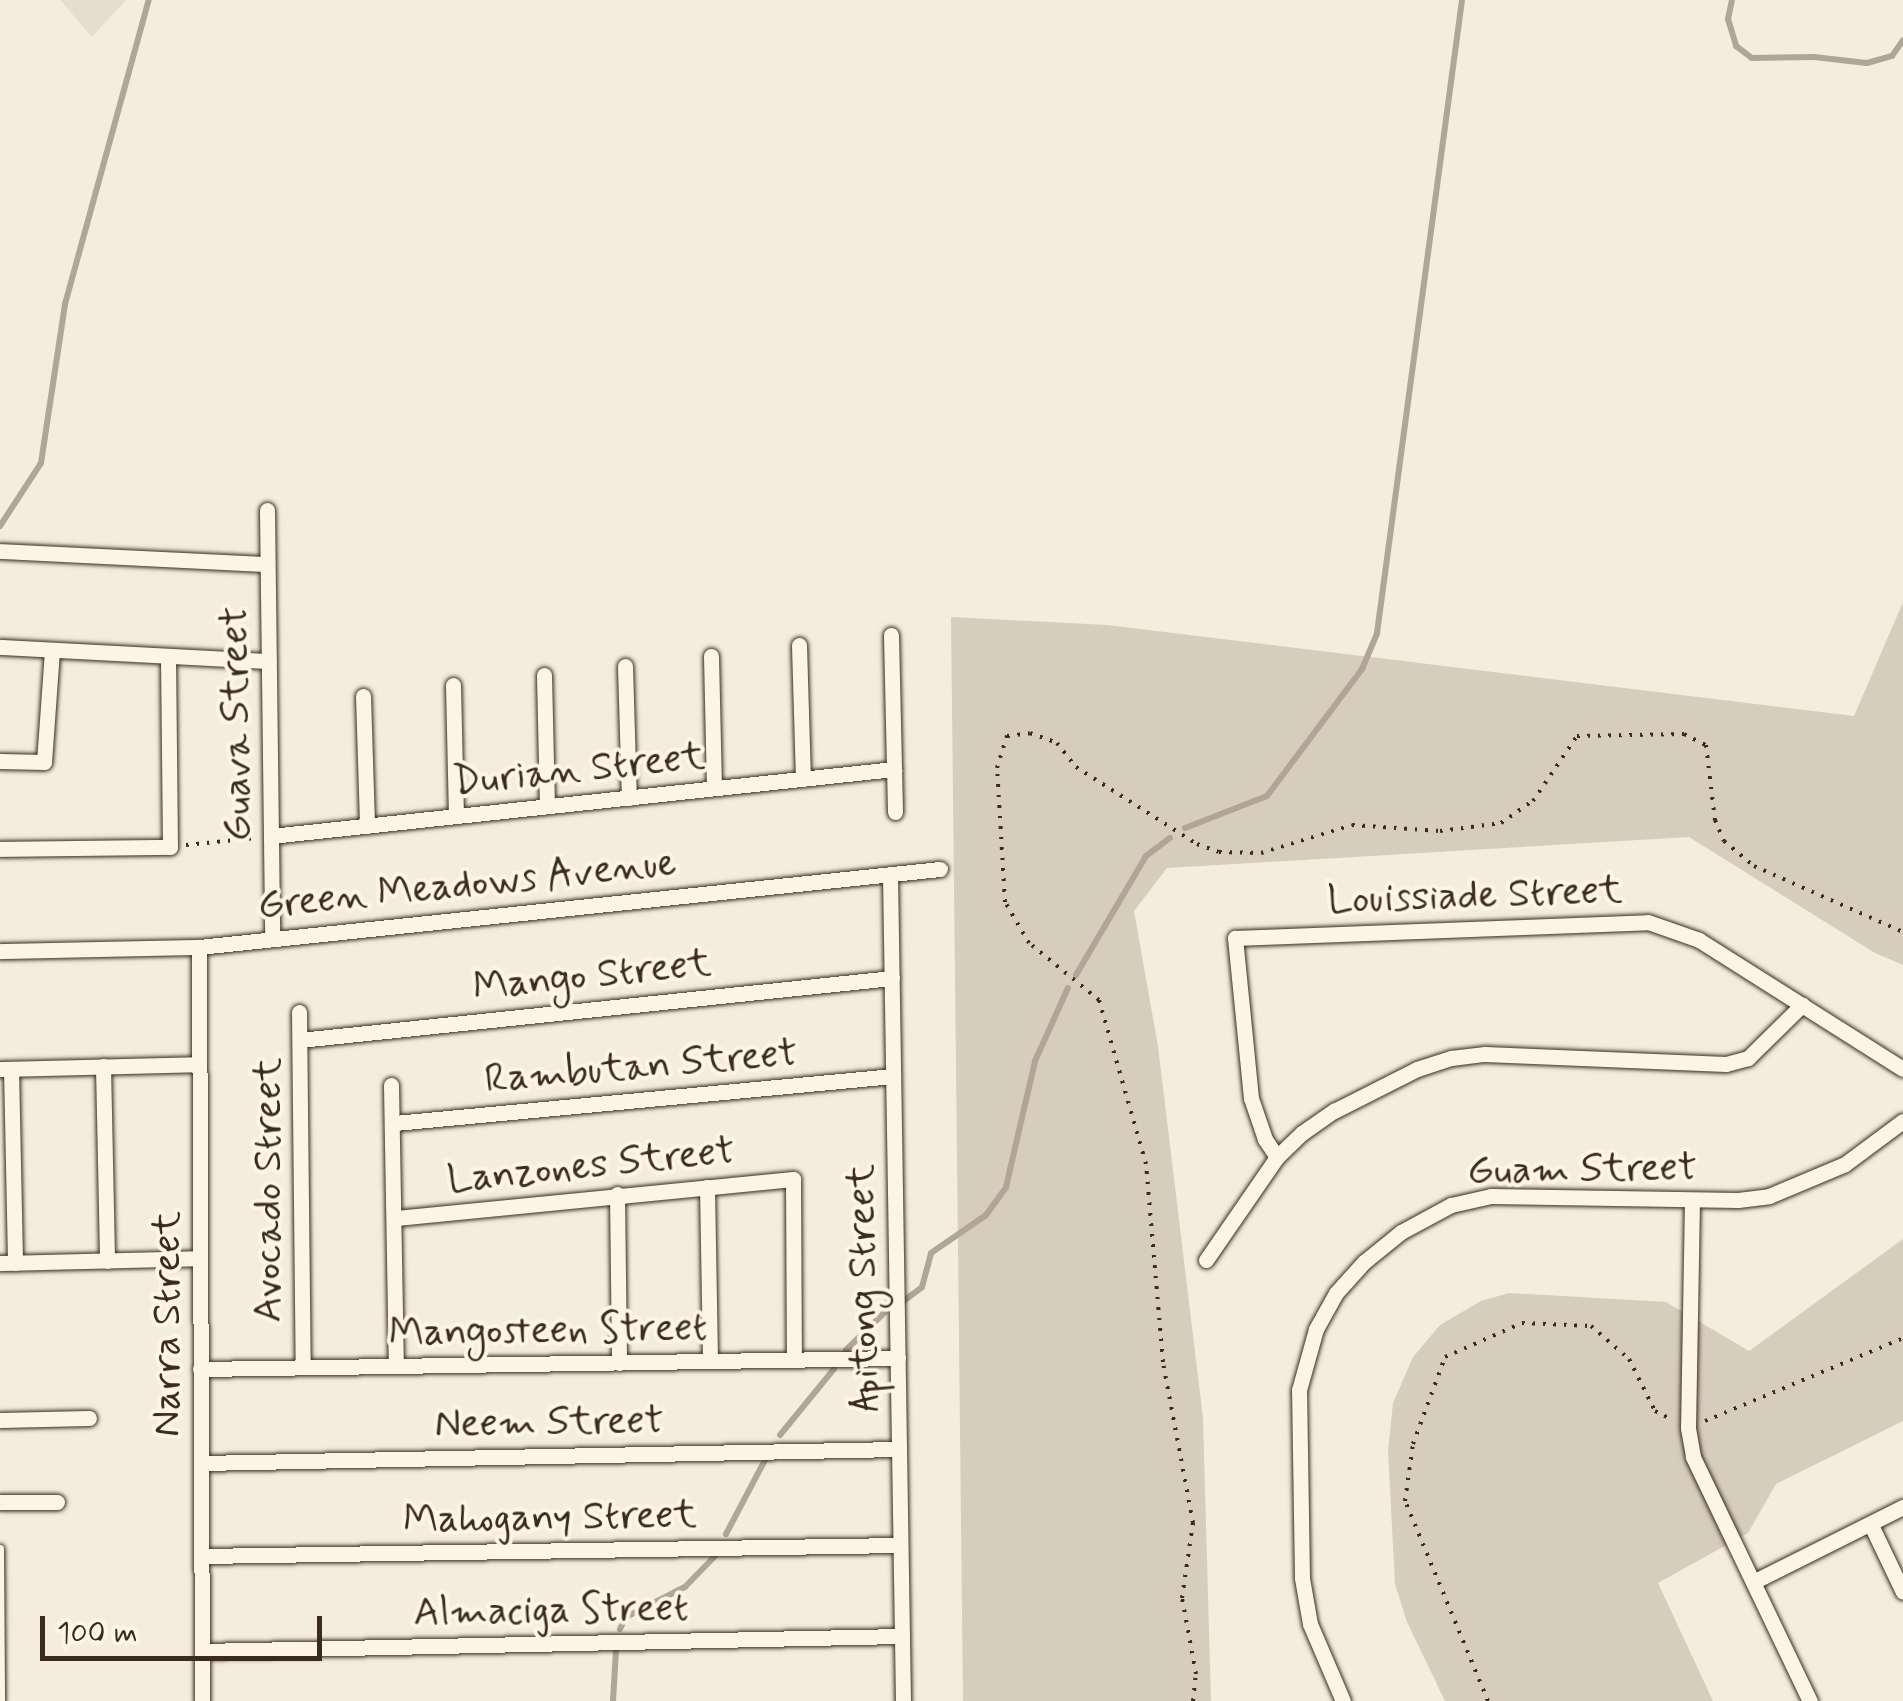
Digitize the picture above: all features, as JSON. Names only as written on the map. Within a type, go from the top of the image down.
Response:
[{"type":"street","name":"Guava Street","points":[[267,510],[272,938]]},
{"type":"street","points":[[0,550],[267,564]]},
{"type":"street","points":[[891,635],[896,812]]},
{"type":"street","points":[[800,645],[803,779]]},
{"type":"street","points":[[0,647],[269,662]]},
{"type":"street","points":[[0,761],[44,762],[52,650]]},
{"type":"street","points":[[0,849],[170,847],[168,656]]},
{"type":"street","points":[[711,656],[714,788]]},
{"type":"street","points":[[626,666],[629,798]]},
{"type":"street","points":[[544,675],[547,806]]},
{"type":"street","points":[[453,685],[456,816]]},
{"type":"street","points":[[363,696],[366,826]]},
{"type":"street","name":"Durian Street","points":[[271,836],[894,769]]},
{"type":"street","name":"Green Meadows Avenue","points":[[0,952],[199,947],[940,869]]},
{"type":"street","name":"Apitong Street","points":[[890,874],[903,1701]]},
{"type":"street","name":"Louissiade Street","points":[[1277,1157],[1265,1140],[1251,1098],[1235,938],[1648,922],[1699,940],[1903,1069]]},
{"type":"street","name":"Narra Street","points":[[199,947],[202,1701]]},
{"type":"street","name":"Mango Street","points":[[300,1040],[892,978]]},
{"type":"street","points":[[1206,1260],[1277,1157],[1334,1111],[1417,1069],[1451,1058],[1484,1054],[1726,1064],[1748,1058],[1802,1005]]},
{"type":"street","name":"Avocado Street","points":[[300,1012],[302,1367]]},
{"type":"street","points":[[200,1064],[5,1069],[7,1263],[200,1258]]},
{"type":"street","points":[[103,1066],[107,1261]]},
{"type":"street","name":"Rambutan Street","points":[[396,1122],[893,1076]]},
{"type":"street","points":[[391,1085],[396,1122],[396,1366]]},
{"type":"street","name":"Guam Street","points":[[1343,1701],[1310,1624],[1298,1535],[1299,1390],[1304,1358],[1336,1294],[1401,1232],[1452,1204],[1491,1196],[1537,1195],[1738,1200],[1801,1186],[1845,1164],[1903,1120]]},
{"type":"street","name":"Lanzones Street","points":[[396,1218],[792,1179],[794,1360]]},
{"type":"street","points":[[707,1187],[710,1361]]},
{"type":"street","points":[[618,1194],[620,1362]]},
{"type":"street","points":[[1692,1200],[1688,1428],[1702,1484],[1810,1701]]},
{"type":"street","name":"Mangosteen Street","points":[[200,1368],[898,1358]]},
{"type":"street","points":[[0,1420],[89,1418]]},
{"type":"street","name":"Neem Street","points":[[201,1463],[899,1449]]},
{"type":"street","points":[[0,1502],[57,1502]]},
{"type":"street","points":[[1753,1582],[1903,1507]]},
{"type":"street","points":[[1870,1524],[1903,1592]]},
{"type":"street","name":"Mahogany Street","points":[[201,1556],[900,1544]]},
{"type":"street","name":"Almaciga Street","points":[[202,1651],[902,1636]]},
{"type":"lane","points":[[0,1549],[1,1701]]},
{"type":"path","points":[[1193,1701],[1196,1674],[1182,1598],[1193,1523],[1163,1362],[1146,1164],[1099,1000],[1029,942],[1005,902],[997,768],[1007,736],[1030,733],[1057,742],[1076,767],[1197,844],[1219,852],[1261,853],[1352,824],[1440,831],[1502,822],[1533,800],[1577,736],[1684,734],[1706,745],[1715,820],[1724,841],[1754,866],[1903,932]]},
{"type":"path","points":[[170,847],[271,836]]},
{"type":"path","points":[[1488,1701],[1405,1501],[1413,1444],[1445,1358],[1522,1323],[1591,1326],[1629,1359],[1655,1411],[1688,1428],[1903,1338]]},
{"type":"shaded area","points":[[60,0],[126,0],[92,37]]},
{"type":"shaded area","points":[[1903,602],[1903,965],[1875,953],[1689,837],[1167,868],[1134,911],[1158,1046],[1203,1418],[1211,1701],[963,1701],[951,617],[1107,625],[1854,716]]},
{"type":"shaded area","points":[[1903,1239],[1903,1421],[1776,1484],[1748,1533],[1658,1583],[1713,1701],[1445,1701],[1407,1622],[1395,1584],[1388,1451],[1393,1403],[1413,1357],[1440,1325],[1481,1301],[1509,1293],[1666,1302],[1749,1351]]},
{"type":"waterway","points":[[0,526],[41,463],[65,304],[149,0]]},
{"type":"waterway","points":[[1185,828],[1267,796],[1362,669],[1377,633],[1462,0]]},
{"type":"waterway","points":[[1732,0],[1728,19],[1736,46],[1752,58],[1814,57],[1867,63],[1892,56],[1903,40]]},
{"type":"waterway","points":[[1076,975],[1146,856],[1170,838]]},
{"type":"waterway","points":[[901,1303],[922,1287],[931,1253],[986,1215],[1006,1187],[1035,1061],[1068,988]]},
{"type":"waterway","points":[[846,1350],[885,1312]]},
{"type":"waterway","points":[[780,1435],[834,1369]]},
{"type":"waterway","points":[[726,1534],[765,1460]]},
{"type":"waterway","points":[[620,1629],[626,1617],[685,1587],[718,1553]]},
{"type":"waterway","points":[[613,1701],[616,1651]]}]
